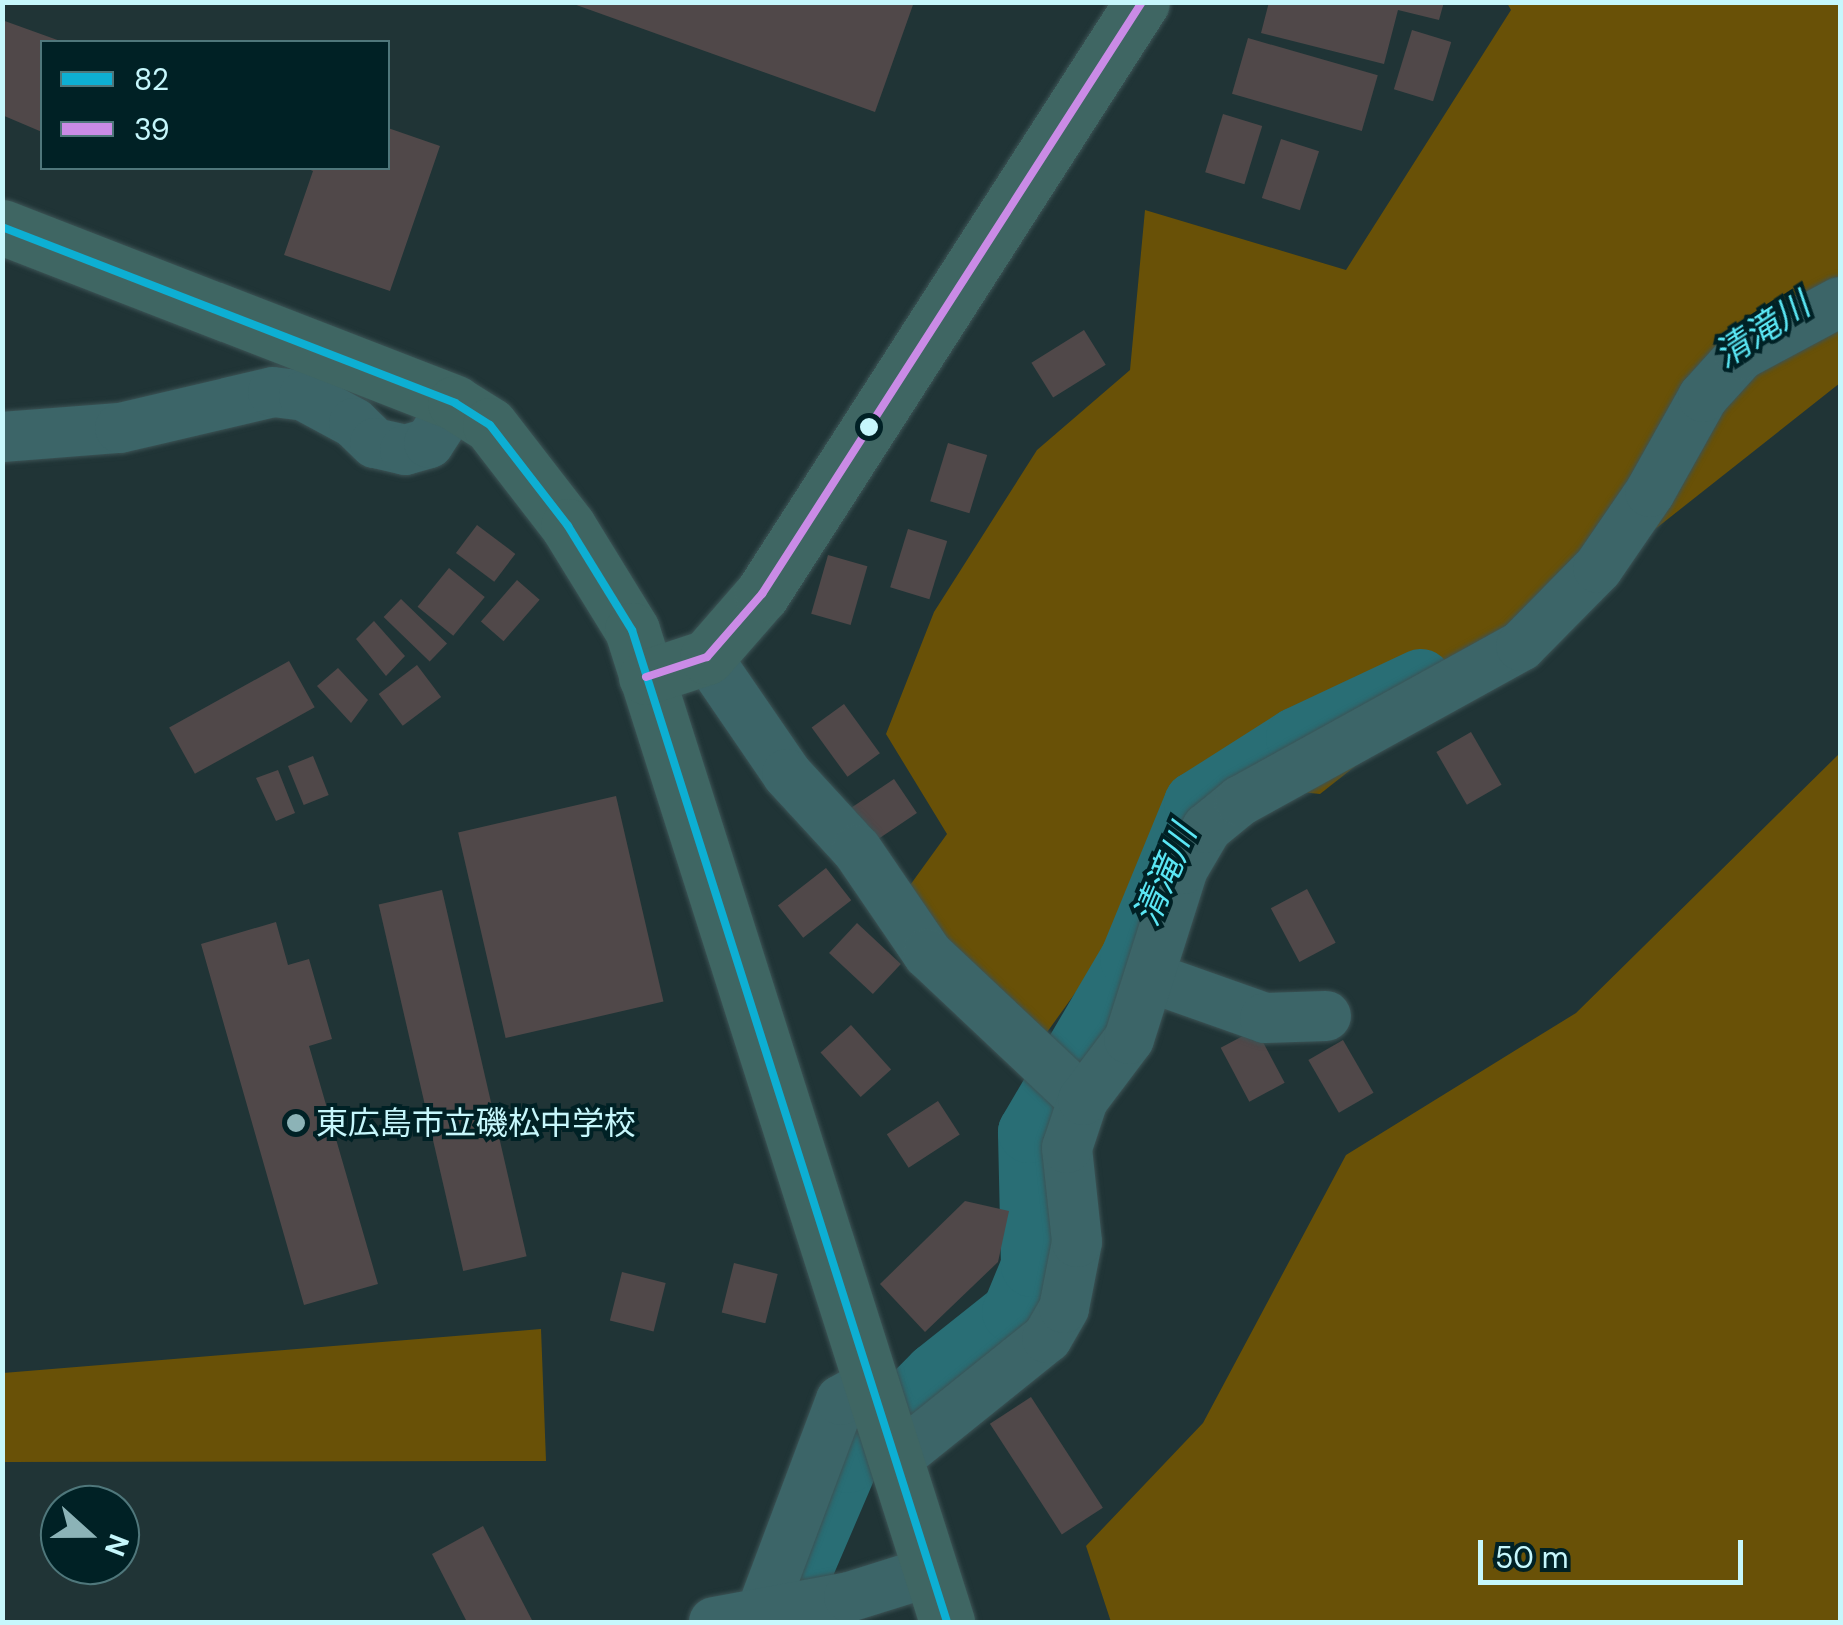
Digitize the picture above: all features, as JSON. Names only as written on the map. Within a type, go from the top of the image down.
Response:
[{"type":"main road","points":[[646,677],[707,656],[762,594],[1142,2]]},
{"type":"main road","points":[[2,227],[455,403],[490,424],[568,526],[632,630],[946,1622]]},
{"type":"street","points":[[1068,1090],[1129,1039],[1152,978],[1183,869],[1207,828],[1240,800],[1520,646],[1598,568],[1650,492],[1702,397],[1741,355],[1840,302]]},
{"type":"street","points":[[2,437],[120,428],[274,392],[304,396],[354,423],[376,443],[404,450],[429,443],[455,403]]},
{"type":"street","points":[[707,656],[786,774],[857,850],[928,954],[1068,1090],[1067,1148],[1078,1242],[1064,1308],[1047,1338],[894,1460]]},
{"type":"street","points":[[1152,978],[1265,1018],[1326,1016]]},
{"type":"street","points":[[785,1607],[841,1400],[874,1394]]},
{"type":"street","points":[[714,1622],[929,1572]]},
{"type":"shaded area","points":[[1507,3],[1840,3],[1840,383],[1320,794],[1225,784],[1030,1056],[895,906],[947,834],[886,734],[934,612],[1037,450],[1130,370],[1145,210],[1346,270],[1511,10]]},
{"type":"shaded area","points":[[1840,753],[1840,1622],[1111,1622],[1086,1546],[1203,1423],[1346,1155],[1576,1013]]},
{"type":"shaded area","points":[[541,1329],[546,1461],[3,1462],[3,1373]]},
{"type":"building","points":[[568,2],[914,2],[875,112]]},
{"type":"building","points":[[1269,2],[1444,2],[1439,20],[1398,10],[1384,64],[1261,33]]},
{"type":"building","points":[[2,20],[57,40],[40,40],[40,131],[2,115]]},
{"type":"building","points":[[1412,30],[1451,42],[1433,101],[1394,89]]},
{"type":"building","points":[[1248,38],[1378,75],[1362,131],[1232,94]]},
{"type":"building","points":[[1223,114],[1262,126],[1244,184],[1205,172]]},
{"type":"building","points":[[390,129],[440,146],[390,291],[284,255],[313,171],[390,170]]},
{"type":"building","points":[[1281,139],[1319,151],[1300,210],[1262,198]]},
{"type":"building","points":[[1084,330],[1106,365],[1053,398],[1031,363]]},
{"type":"building","points":[[948,443],[987,455],[969,513],[930,501]]},
{"type":"building","points":[[477,525],[515,554],[494,582],[456,553]]},
{"type":"building","points":[[908,529],[947,541],[929,599],[890,587]]},
{"type":"building","points":[[828,555],[867,566],[851,625],[811,614]]},
{"type":"building","points":[[449,568],[485,597],[453,636],[418,607]]},
{"type":"building","points":[[517,580],[540,600],[504,641],[481,622]]},
{"type":"building","points":[[401,599],[447,643],[430,661],[384,617]]},
{"type":"building","points":[[374,621],[405,656],[386,676],[356,639]]},
{"type":"building","points":[[289,661],[315,707],[195,774],[169,727]]},
{"type":"building","points":[[417,665],[441,697],[403,726],[379,694]]},
{"type":"building","points":[[338,668],[368,700],[351,723],[317,686]]},
{"type":"building","points":[[844,704],[880,753],[847,777],[812,728]]},
{"type":"building","points":[[1471,732],[1502,785],[1467,805],[1436,752]]},
{"type":"building","points":[[313,756],[329,795],[304,805],[288,766]]},
{"type":"building","points":[[278,770],[295,813],[276,821],[256,778]]},
{"type":"building","points":[[894,779],[917,813],[866,847],[843,813]]},
{"type":"building","points":[[616,796],[663,1002],[506,1038],[458,832]]},
{"type":"building","points":[[826,868],[851,900],[803,938],[778,906]]},
{"type":"building","points":[[1307,889],[1336,943],[1299,962],[1271,908]]},
{"type":"building","points":[[442,890],[527,1256],[463,1271],[379,905]]},
{"type":"building","points":[[276,922],[288,965],[309,959],[332,1039],[309,1046],[378,1284],[304,1305],[201,944]]},
{"type":"building","points":[[857,923],[901,964],[873,994],[829,953]]},
{"type":"building","points":[[851,1025],[891,1070],[861,1097],[821,1052]]},
{"type":"building","points":[[1256,1029],[1285,1083],[1249,1102],[1221,1048]]},
{"type":"building","points":[[1343,1040],[1374,1093],[1339,1113],[1308,1060]]},
{"type":"building","points":[[938,1101],[960,1135],[909,1168],[887,1134]]},
{"type":"building","points":[[965,1201],[1009,1211],[998,1262],[925,1332],[880,1284]]},
{"type":"building","points":[[734,1263],[778,1274],[765,1323],[722,1312]]},
{"type":"building","points":[[622,1272],[666,1283],[654,1331],[610,1321]]},
{"type":"building","points":[[1031,1397],[1103,1508],[1062,1534],[990,1424]]},
{"type":"building","points":[[483,1526],[533,1622],[467,1622],[432,1554]]},
{"type":"waterway","name":"清滝川","points":[[783,1614],[848,1462],[935,1374],[1013,1312],[1032,1266],[1029,1132],[1131,959],[1195,803],[1297,738],[1421,680]]},
{"type":"transit line","name":"39","points":[[646,677],[707,657],[762,594],[1142,2]]},
{"type":"transit line","name":"82","points":[[2,227],[455,403],[490,425],[568,526],[632,630],[947,1622]]},
{"type":"place","name":"東広島市立磯松中学校","points":[[296,1123]]}]
